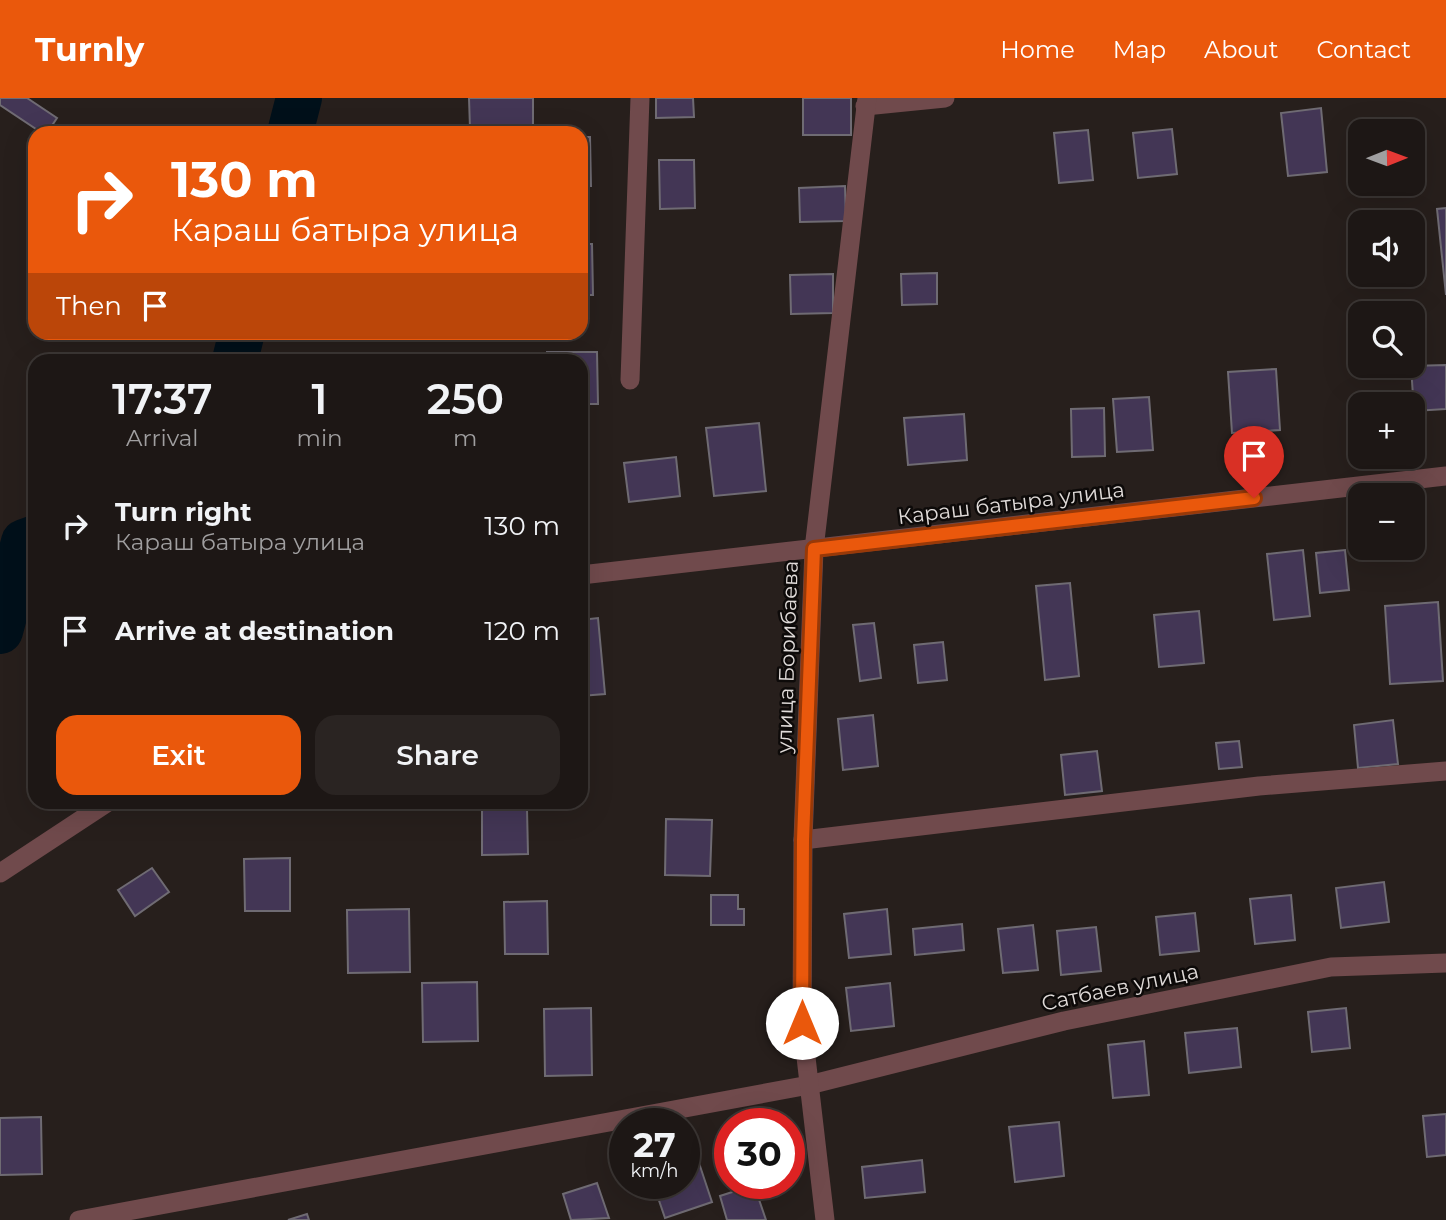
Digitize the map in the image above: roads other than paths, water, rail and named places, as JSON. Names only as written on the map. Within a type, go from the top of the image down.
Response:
[{"type":"street","points":[[630,380],[640,98]]},
{"type":"street","points":[[866,102],[945,98]]},
{"type":"street","name":"улица Борибаева","points":[[825,1220],[802,1023],[803,840],[814,549],[866,102]]},
{"type":"street","name":"Караш батыра улица","points":[[588,574],[1446,476]]},
{"type":"street","points":[[803,840],[1259,786],[1446,771]]},
{"type":"street","points":[[0,873],[97,809]]},
{"type":"street","name":"Сатбаев улица","points":[[79,1220],[809,1085],[1063,1021],[1331,968],[1446,963]]},
{"type":"waterway","points":[[292,126],[299,98]]},
{"type":"waterway","points":[[236,354],[240,340]]},
{"type":"waterway","points":[[0,631],[24,542],[28,541]]}]
